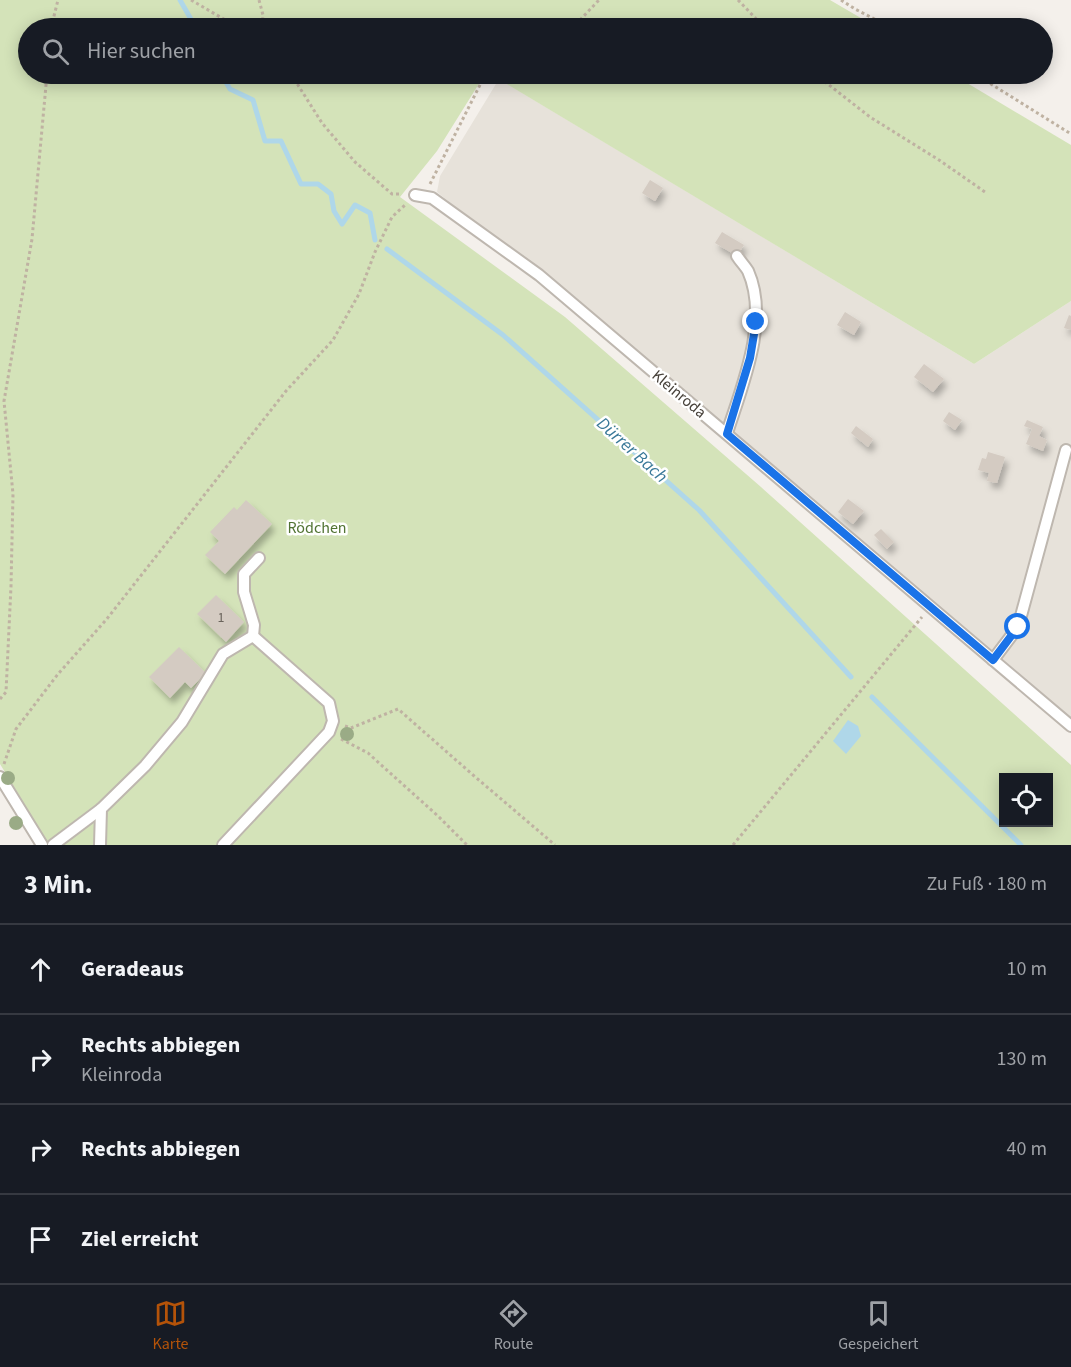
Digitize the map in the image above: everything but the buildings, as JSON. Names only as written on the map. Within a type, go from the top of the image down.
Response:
[{"type":"lane","name":"Kleinroda","points":[[415,195],[432,198],[539,275],[1071,726]]},
{"type":"lane","points":[[727,434],[750,358],[756,322],[756,296],[747,270],[737,256]]},
{"type":"lane","points":[[993,660],[1018,627],[1066,450]]},
{"type":"lane","points":[[253,636],[254,625],[244,592],[244,574],[259,558]]},
{"type":"lane","points":[[223,845],[329,732],[333,721],[329,703],[253,636]]},
{"type":"lane","points":[[52,845],[101,809],[145,766],[182,722],[223,654],[253,636]]},
{"type":"lane","points":[[0,777],[42,845]]},
{"type":"lane","points":[[100,845],[101,809]]},
{"type":"path","points":[[53,18],[57,0]]},
{"type":"path","points":[[191,0],[222,18]]},
{"type":"path","points":[[259,0],[263,18]]},
{"type":"path","points":[[582,18],[599,0]]},
{"type":"path","points":[[738,0],[755,18]]},
{"type":"path","points":[[841,0],[873,18]]},
{"type":"path","points":[[0,699],[6,692],[13,494],[4,401],[32,239],[46,84]]},
{"type":"path","points":[[297,84],[322,123],[355,162],[392,194],[415,195]]},
{"type":"path","points":[[0,777],[16,729],[58,674],[106,620],[286,391],[333,340],[359,294],[375,252],[392,217],[415,195],[429,186],[480,84]]},
{"type":"path","points":[[828,84],[870,117],[985,192]]},
{"type":"path","points":[[991,84],[1071,134]]},
{"type":"path","points":[[733,845],[931,607]]},
{"type":"path","points":[[333,721],[351,728],[398,709],[555,845]]},
{"type":"path","points":[[329,732],[368,753],[467,845]]},
{"type":"shaded area","points":[[496,84],[507,84],[974,364],[1071,301],[1071,721],[708,412],[437,192],[440,176]]},
{"type":"green space","name":"Rödchen","points":[[0,0],[830,0],[861,18],[18,18],[18,84],[479,84],[437,151],[400,197],[565,317],[761,487],[1071,765],[1071,845],[49,845],[0,764]]},
{"type":"green space","points":[[507,84],[969,84],[1071,145],[1071,301],[974,364]]},
{"type":"water","points":[[848,720],[858,726],[861,736],[846,754],[833,741]]},
{"type":"waterway","name":"Dürrer Bach","points":[[180,0],[190,18]]},
{"type":"waterway","name":"Dürrer Bach","points":[[227,84],[230,89],[253,100],[265,141],[281,141],[301,184],[318,184],[331,194],[334,211],[342,224],[355,205],[370,213],[375,240]]},
{"type":"waterway","name":"Dürrer Bach","points":[[387,249],[503,335],[699,510],[851,677]]},
{"type":"waterway","name":"Dürrer Bach","points":[[872,697],[1021,845]]},
{"type":"route","points":[[756,322],[750,358],[727,434],[993,660],[1018,627]]}]
